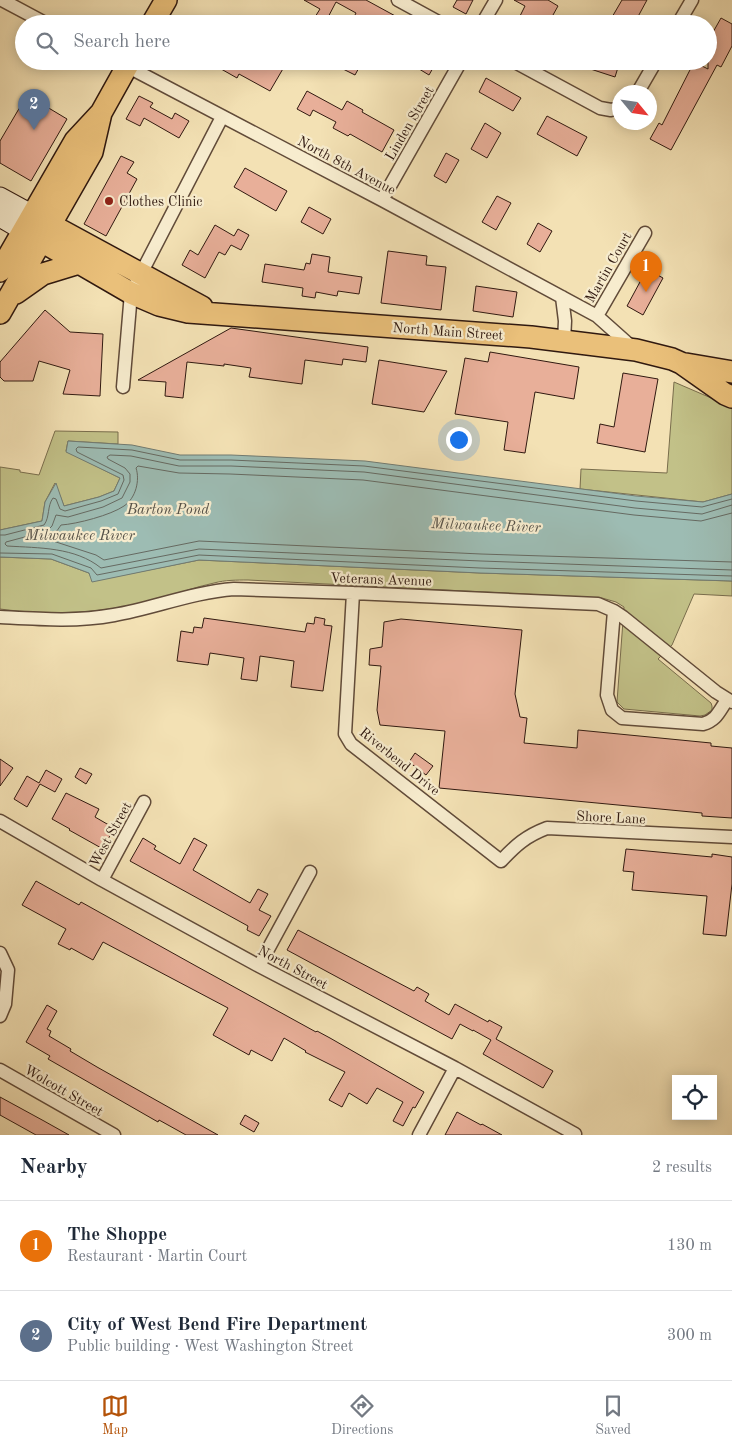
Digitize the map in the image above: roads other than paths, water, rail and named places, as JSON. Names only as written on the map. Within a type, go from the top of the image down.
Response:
[{"type":"main road","points":[[157,15],[166,0]]},
{"type":"main road","points":[[0,271],[37,228],[92,152],[101,113],[122,70]]},
{"type":"main road","points":[[0,197],[37,228]]},
{"type":"main road","points":[[0,217],[37,228]]},
{"type":"main road","points":[[4,306],[37,228]]},
{"type":"main road","name":"North Main Street","points":[[37,228],[79,263],[213,313],[564,341],[636,350],[681,363],[732,397]]},
{"type":"main road","name":"North Main Street","points":[[37,228],[136,284]]},
{"type":"main road","points":[[4,306],[28,283],[43,274],[79,263]]},
{"type":"main road","name":"North Main Street","points":[[681,363],[732,372]]},
{"type":"street","points":[[2,0],[30,15]]},
{"type":"street","points":[[398,0],[426,15]]},
{"type":"street","points":[[487,15],[496,0]]},
{"type":"street","points":[[683,15],[692,0]]},
{"type":"street","name":"North 8th Avenue","points":[[138,70],[222,117],[382,200],[597,316],[636,350]]},
{"type":"street","name":"Linden Street","points":[[382,200],[456,70]]},
{"type":"street","points":[[530,70],[600,108],[612,110]]},
{"type":"street","points":[[642,85],[651,70]]},
{"type":"street","points":[[123,387],[136,284],[222,117]]},
{"type":"street","name":"Martin Court","points":[[597,316],[645,233]]},
{"type":"street","points":[[562,297],[565,320],[564,341]]},
{"type":"street","name":"Veterans Avenue","points":[[0,617],[67,620],[112,616],[216,590],[234,589],[598,604],[614,611],[729,701]]},
{"type":"street","name":"Riverbend Drive","points":[[352,593],[345,734],[351,744],[501,861]]},
{"type":"street","points":[[614,611],[607,695],[612,710],[622,718],[703,724],[712,721],[729,701]]},
{"type":"street","name":"West Street","points":[[102,880],[144,802]]},
{"type":"street","name":"North Street","points":[[0,821],[102,880],[259,966],[455,1068],[575,1134]]},
{"type":"street","name":"Shore Lane","points":[[501,861],[519,842],[531,834],[547,828],[732,838]]},
{"type":"street","points":[[259,966],[310,872]]},
{"type":"street","points":[[0,953],[8,970],[5,1004],[0,1016]]},
{"type":"street","points":[[419,1135],[455,1068]]},
{"type":"street","name":"Wolcott Street","points":[[0,1070],[114,1135]]},
{"type":"water","name":"Barton Pond","points":[[68,441],[132,445],[180,455],[231,455],[365,461],[636,496],[703,502],[732,494],[732,581],[480,573],[199,560],[92,582],[89,573],[51,559],[0,557],[0,530],[42,521],[45,502],[56,483],[64,506],[114,491],[120,478],[66,452]]},
{"type":"place","name":"City of West Bend Fire Department","points":[[34,130]]},
{"type":"place","name":"Clothes Clinic","points":[[109,201]]},
{"type":"place","name":"The Shoppe","points":[[646,292]]},
{"type":"water label","name":"Milwaukee River","points":[[486,525]]},
{"type":"water label","name":"Milwaukee River","points":[[80,535]]}]
